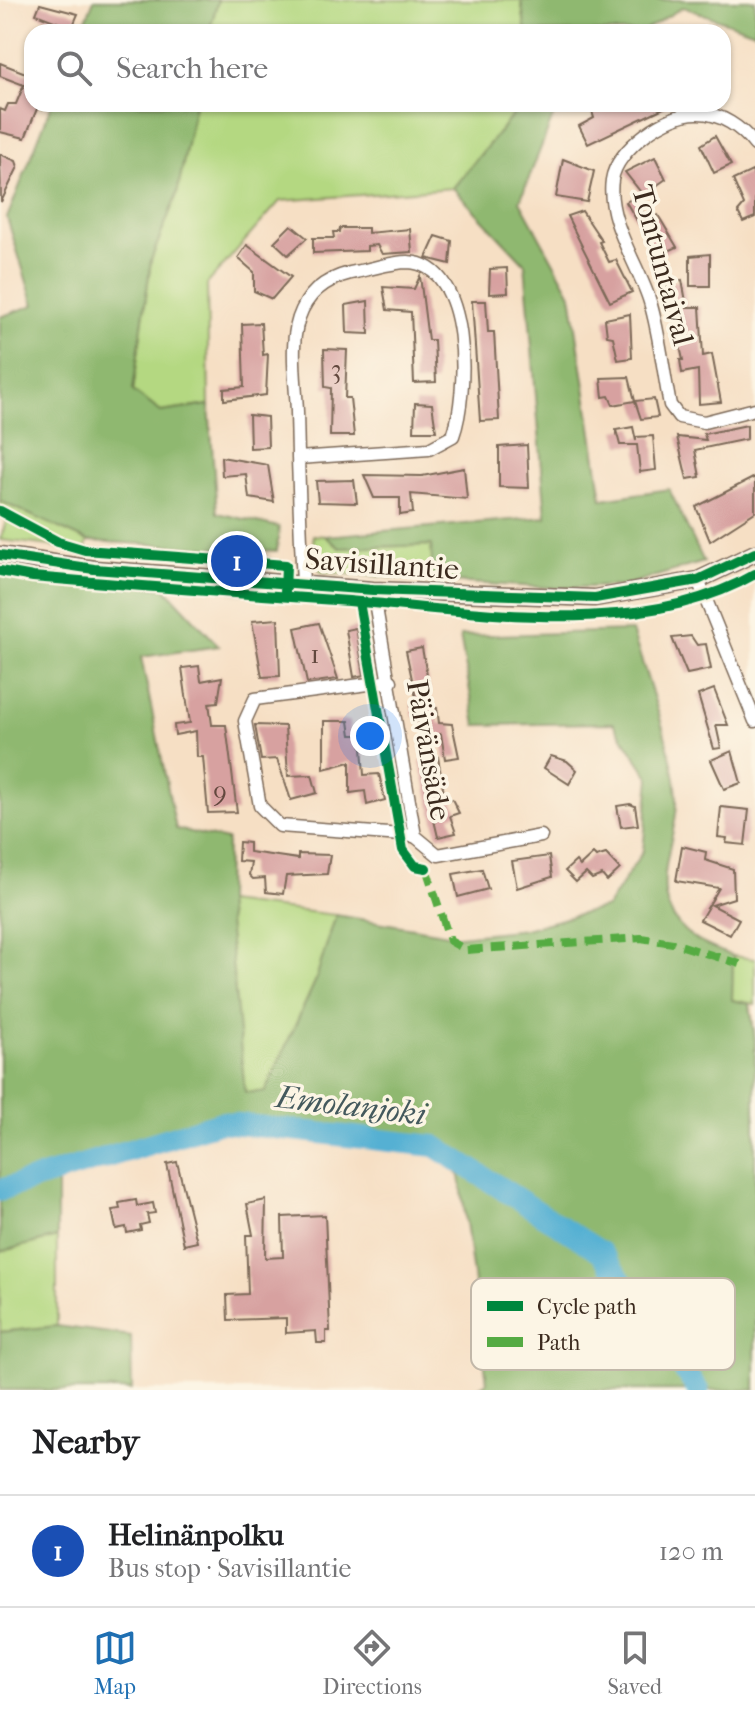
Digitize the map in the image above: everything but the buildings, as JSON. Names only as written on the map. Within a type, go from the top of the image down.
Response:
[{"type":"street","name":"Tontuntaival","points":[[755,145],[747,134],[724,118],[697,113],[651,130],[622,155],[612,181],[616,218],[651,303],[670,405],[679,417],[704,422],[755,409]]},
{"type":"street","points":[[298,458],[429,449],[453,436],[460,416],[462,329],[452,297],[433,271],[409,262],[346,273],[317,288],[301,311],[294,338],[298,458],[303,583]]},
{"type":"street","name":"Savisillantie","points":[[0,555],[94,569],[373,590],[595,598],[698,580],[755,553]]},
{"type":"street","points":[[698,580],[755,721]]},
{"type":"street","name":"Päivänsäde","points":[[373,590],[391,681],[415,836],[438,855],[541,836]]},
{"type":"street","points":[[391,681],[255,699],[245,721],[260,806],[280,826],[415,836]]},
{"type":"green space","points":[[94,0],[218,0],[211,24],[84,24]]},
{"type":"green space","points":[[218,0],[521,0],[525,24],[211,24]]},
{"type":"green space","points":[[521,0],[755,0],[755,32],[683,7],[655,24],[525,24]]},
{"type":"green space","points":[[49,112],[193,112],[177,194],[151,260],[133,391],[161,412],[209,405],[217,513],[279,527],[277,551],[88,541],[0,501],[0,317],[34,305],[7,218]]},
{"type":"green space","points":[[193,112],[515,112],[453,188],[280,201],[207,284],[209,405],[161,412],[133,391],[151,260],[177,194]]},
{"type":"green space","points":[[515,112],[555,112],[520,201],[571,294],[602,499],[669,489],[704,562],[622,586],[556,588],[433,581],[431,545],[340,548],[325,536],[546,517],[525,264],[453,188]]},
{"type":"green space","points":[[0,501],[88,541],[85,550],[0,540],[8,516],[0,511]]},
{"type":"green space","points":[[313,535],[325,536],[340,548],[432,545],[433,581],[321,572],[315,561]]},
{"type":"green space","points":[[0,571],[165,588],[219,646],[141,657],[176,829],[227,840],[226,902],[245,1092],[265,1092],[315,982],[336,915],[460,936],[525,929],[607,907],[643,851],[650,778],[613,723],[476,725],[460,636],[632,631],[667,741],[676,785],[676,815],[665,881],[668,906],[686,932],[703,944],[733,956],[732,1000],[750,1004],[755,1040],[755,1390],[474,1390],[487,1382],[485,1370],[735,1370],[735,1278],[473,1278],[460,1176],[435,1146],[221,1122],[57,1172],[57,1237],[0,1252]]},
{"type":"green space","points":[[226,902],[336,915],[315,982],[265,1092],[244,1092]]},
{"type":"green space","points":[[733,956],[755,959],[755,1004],[732,1000]]},
{"type":"green space","points":[[57,1237],[57,1326],[0,1332],[0,1252]]},
{"type":"green space","points":[[57,1326],[131,1336],[132,1390],[0,1390],[0,1332]]},
{"type":"waterway","name":"Emolanjoki","points":[[0,1190],[221,1122],[435,1146],[601,1252],[619,1278]]},
{"type":"waterway","name":"Emolanjoki","points":[[684,1370],[698,1390]]},
{"type":"marked path","points":[[426,868],[450,941],[466,950],[641,938],[673,943],[740,964]]},
{"type":"cycle path","points":[[0,511],[58,542],[85,550],[286,565],[285,593]]},
{"type":"cycle path","points":[[0,555],[94,569],[373,590],[595,598],[698,580],[755,553]]},
{"type":"cycle path","points":[[0,571],[112,584],[503,615],[556,616],[609,615],[661,608],[710,595],[755,574]]},
{"type":"cycle path","points":[[359,602],[403,850],[415,866],[426,868]]},
{"type":"place","name":"Helinänpolku","points":[[237,561]]}]
